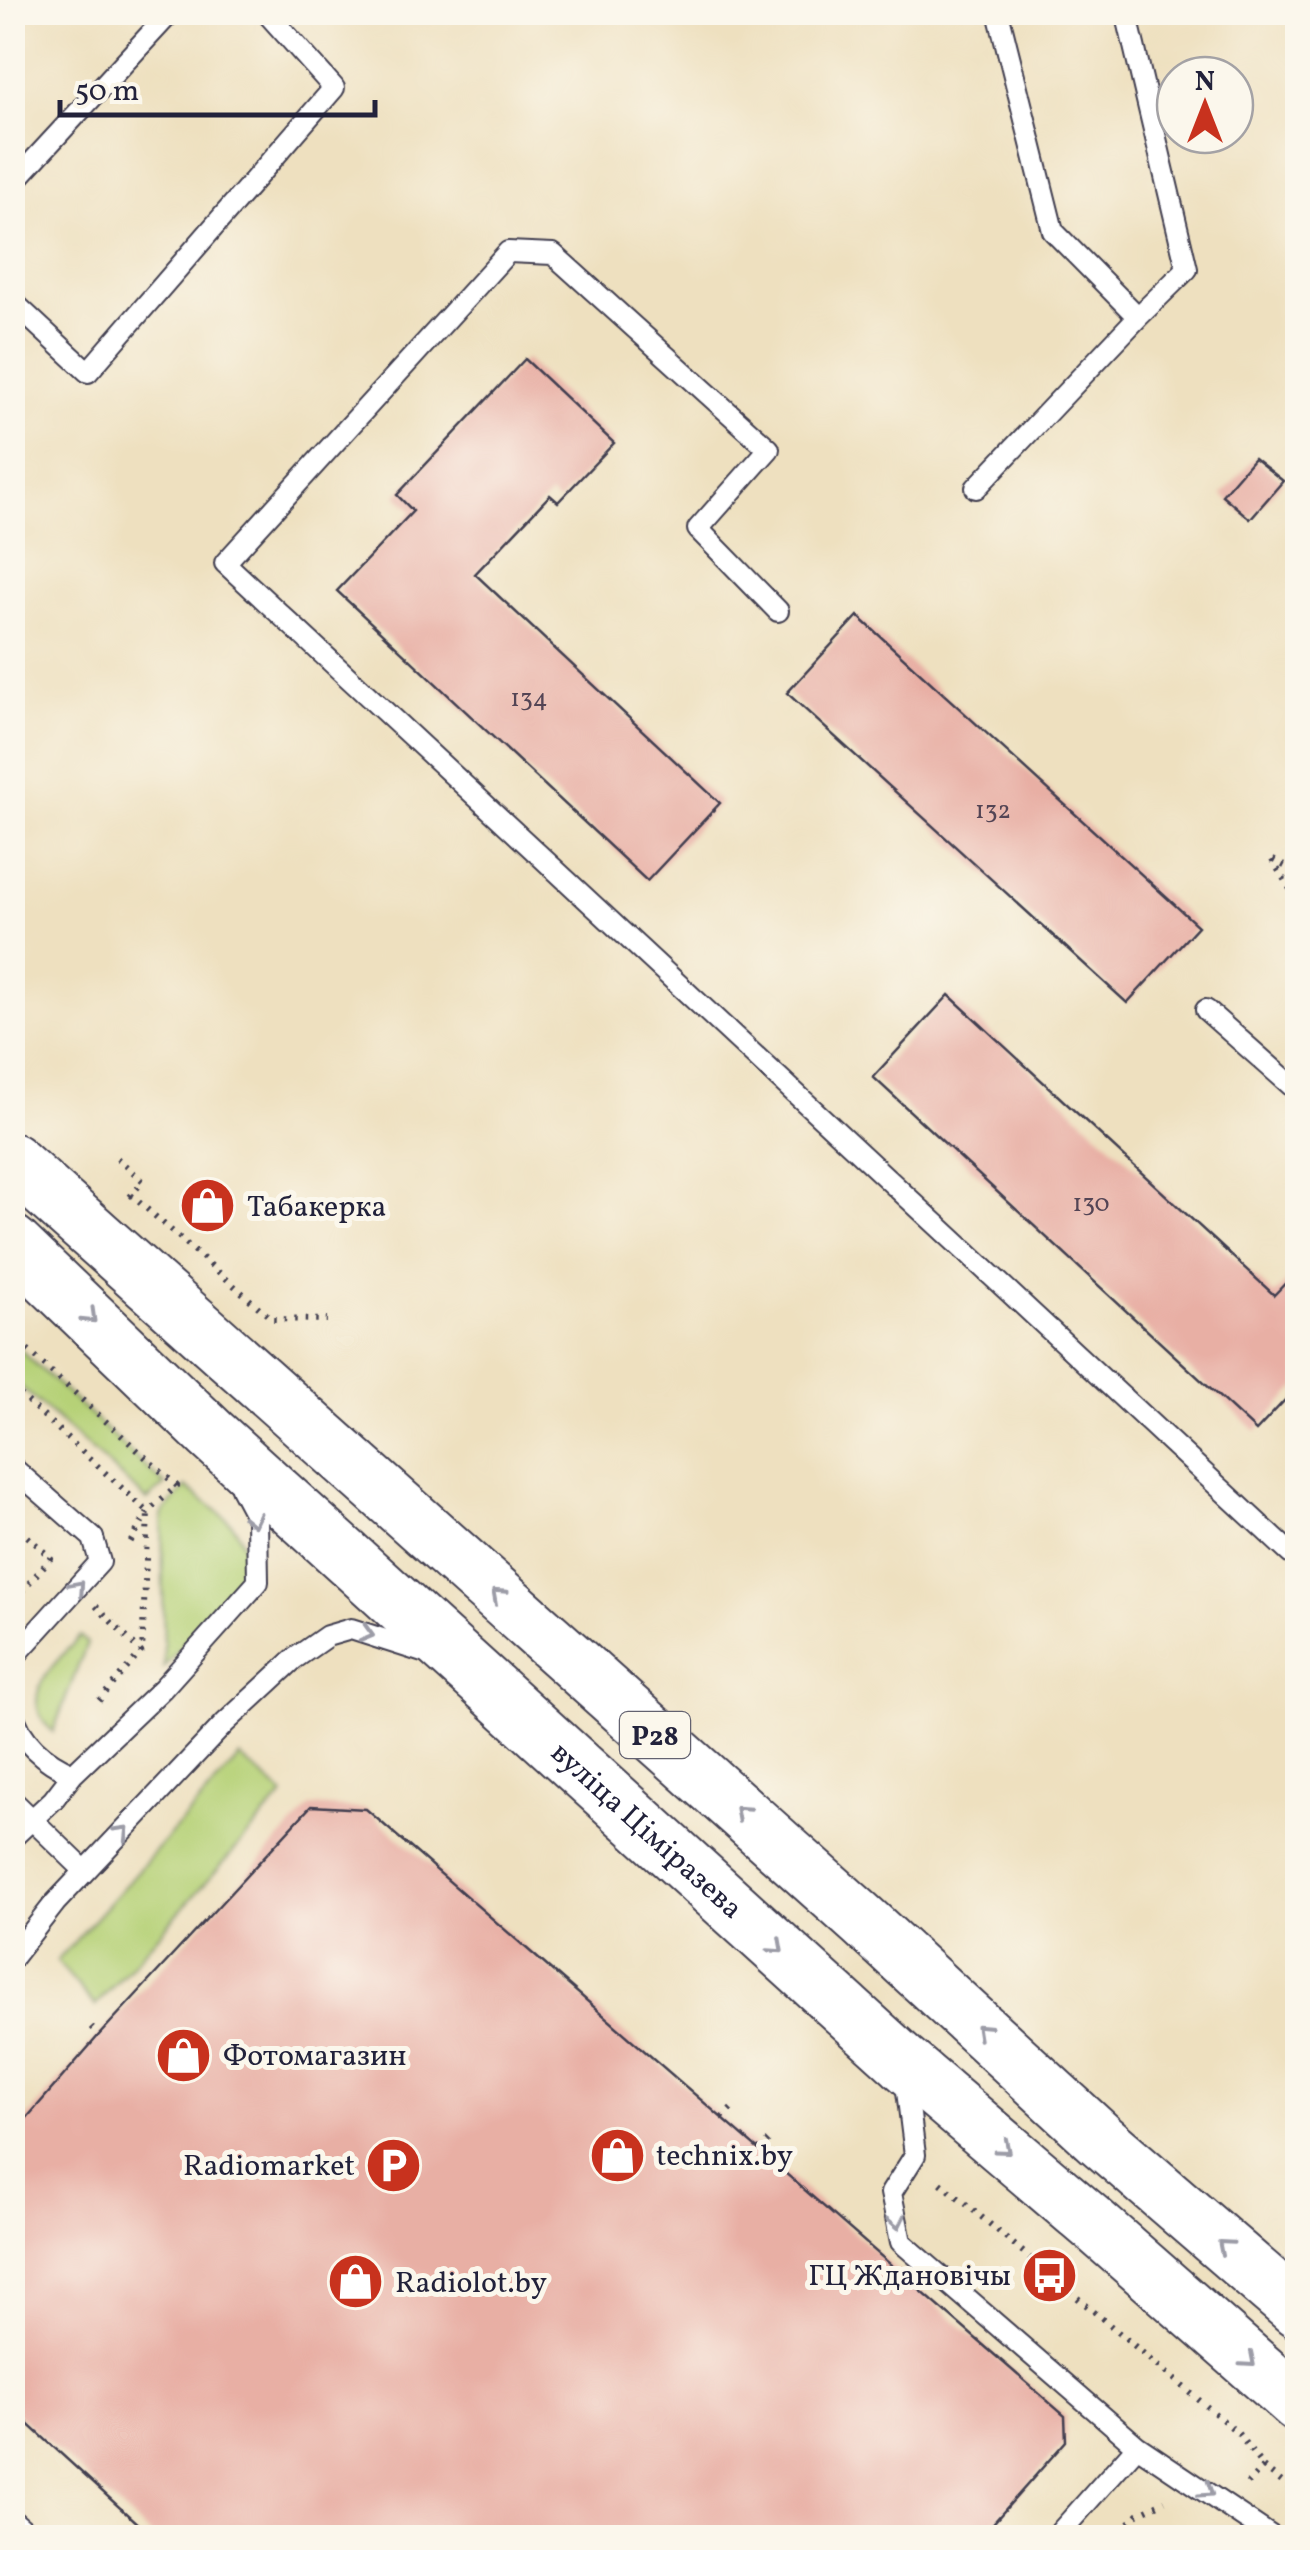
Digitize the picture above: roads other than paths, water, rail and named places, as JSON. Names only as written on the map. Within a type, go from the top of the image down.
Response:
[{"type":"main road","name":"Р28","points":[[12,1161],[863,1921],[1102,2140],[1298,2310]]},
{"type":"main road","name":"вуліца Ціміразева","points":[[12,1243],[211,1434],[903,2062],[1298,2404]]},
{"type":"lane","points":[[12,184],[171,12]]},
{"type":"lane","points":[[12,302],[88,372],[334,88],[266,12]]},
{"type":"lane","points":[[998,12],[1053,230],[1138,318]]},
{"type":"lane","points":[[976,488],[1188,269],[1126,12]]},
{"type":"lane","points":[[778,611],[698,529],[770,449],[553,254],[508,252],[225,564],[1295,1553]]},
{"type":"lane","points":[[1206,1010],[1292,1086],[1298,1080]]},
{"type":"lane","points":[[12,1838],[163,1688],[258,1582],[257,1518],[211,1434]]},
{"type":"lane","points":[[12,1467],[93,1538],[100,1562],[12,1659]]},
{"type":"lane","points":[[12,1958],[55,1902],[225,1723],[294,1660],[327,1636],[352,1629],[472,1669]]},
{"type":"lane","points":[[12,1710],[16,1725],[47,1763],[73,1774]]},
{"type":"lane","points":[[12,1800],[85,1871]]},
{"type":"lane","points":[[903,2062],[914,2155],[890,2193],[901,2242],[1137,2446],[1274,2538]]},
{"type":"lane","points":[[1055,2538],[1137,2446]]},
{"type":"lane","points":[[12,2520],[32,2538]]},
{"type":"place","name":"Табакерка","points":[[208,1206]]},
{"type":"place","name":"Фотомагазин","points":[[184,2055]]},
{"type":"place","name":"technix.by","points":[[617,2155]]},
{"type":"place","name":"Radiomarket","points":[[394,2165]]},
{"type":"place","name":"ГЦ Ждановічы","points":[[1050,2275]]},
{"type":"place","name":"Radiolot.by","points":[[356,2282]]}]
